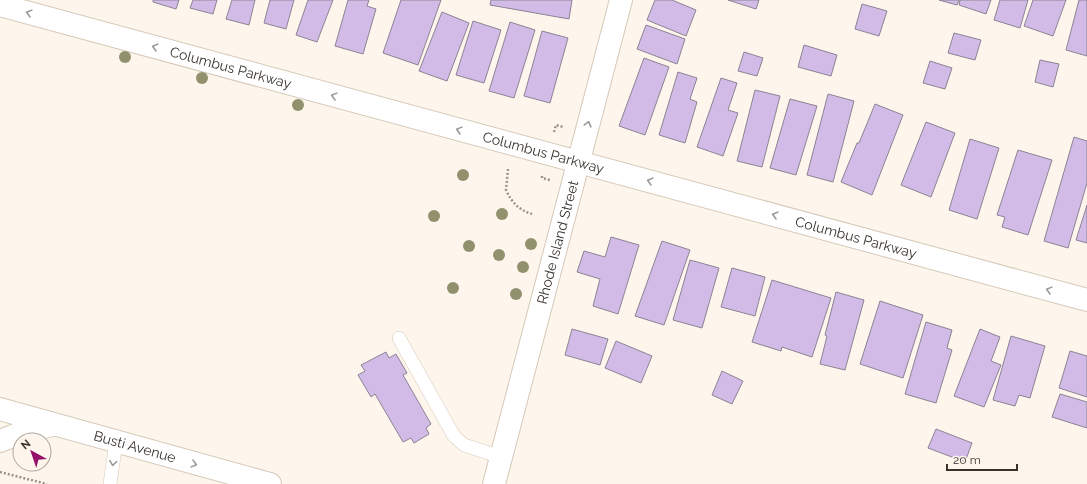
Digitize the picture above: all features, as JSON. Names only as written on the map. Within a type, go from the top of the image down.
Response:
[{"type":"street","name":"Rhode Island Street","points":[[494,484],[621,0]]},
{"type":"street","name":"Columbus Parkway","points":[[0,5],[1087,300]]},
{"type":"street","name":"Busti Avenue","points":[[0,410],[270,484]]},
{"type":"street","points":[[0,441],[18,434],[52,425]]},
{"type":"lane","points":[[399,338],[454,436],[464,445],[501,457]]},
{"type":"lane","points":[[110,484],[116,442]]},
{"type":"path","points":[[554,134],[556,125],[564,127]]},
{"type":"path","points":[[508,169],[506,190],[515,205],[522,211],[532,214]]},
{"type":"path","points":[[542,178],[550,180]]},
{"type":"path","points":[[0,472],[47,484]]},
{"type":"building","points":[[153,0],[179,0],[176,9],[153,2]]},
{"type":"building","points":[[193,0],[217,0],[213,14],[190,8]]},
{"type":"building","points":[[232,0],[255,0],[249,25],[226,19]]},
{"type":"building","points":[[270,0],[294,0],[286,29],[264,23]]},
{"type":"building","points":[[308,0],[333,0],[317,42],[296,35]]},
{"type":"building","points":[[348,0],[369,0],[367,6],[376,9],[363,54],[335,46]]},
{"type":"building","points":[[401,0],[441,0],[418,65],[383,53]]},
{"type":"building","points":[[491,0],[572,0],[569,19],[490,5]]},
{"type":"building","points":[[655,0],[672,0],[696,10],[686,36],[647,20]]},
{"type":"building","points":[[728,0],[759,0],[756,9]]},
{"type":"building","points":[[939,0],[959,0],[957,5]]},
{"type":"building","points":[[960,0],[991,0],[986,14],[959,5]]},
{"type":"building","points":[[1000,0],[1028,0],[1020,28],[994,20]]},
{"type":"building","points":[[1033,0],[1066,0],[1053,36],[1024,26]]},
{"type":"building","points":[[1079,0],[1087,0],[1087,56],[1066,50]]},
{"type":"building","points":[[862,4],[887,11],[879,36],[855,29]]},
{"type":"building","points":[[442,12],[469,23],[447,81],[419,71]]},
{"type":"building","points":[[473,21],[501,30],[484,83],[456,75]]},
{"type":"building","points":[[510,22],[535,30],[514,98],[489,91]]},
{"type":"building","points":[[646,25],[685,39],[677,64],[637,49]]},
{"type":"building","points":[[542,31],[568,38],[550,103],[524,96]]},
{"type":"building","points":[[954,33],[981,40],[975,60],[948,53]]},
{"type":"building","points":[[804,45],[837,55],[831,76],[798,67]]},
{"type":"building","points":[[744,52],[763,58],[757,76],[738,71]]},
{"type":"building","points":[[644,58],[669,67],[645,135],[619,126]]},
{"type":"building","points":[[1040,60],[1059,64],[1053,87],[1035,82]]},
{"type":"building","points":[[930,61],[952,68],[945,89],[923,83]]},
{"type":"building","points":[[678,72],[697,78],[690,99],[697,102],[685,143],[659,135]]},
{"type":"building","points":[[721,78],[737,83],[728,110],[738,113],[723,156],[697,147]]},
{"type":"building","points":[[755,90],[780,96],[762,167],[737,161]]},
{"type":"building","points":[[828,94],[854,101],[833,182],[807,175]]},
{"type":"building","points":[[790,99],[817,106],[796,175],[770,168]]},
{"type":"building","points":[[875,104],[903,115],[872,195],[841,182]]},
{"type":"building","points":[[926,122],[955,133],[931,197],[901,185]]},
{"type":"building","points":[[1074,137],[1087,141],[1087,183],[1068,248],[1044,241]]},
{"type":"building","points":[[970,139],[999,148],[977,219],[949,210]]},
{"type":"building","points":[[1018,150],[1052,160],[1028,235],[1002,227],[1005,217],[997,215]]},
{"type":"building","points":[[1087,205],[1087,243],[1076,240]]},
{"type":"building","points":[[611,237],[639,245],[618,314],[593,306],[600,279],[577,272],[584,251],[605,257]]},
{"type":"building","points":[[662,241],[690,250],[664,325],[635,316]]},
{"type":"building","points":[[690,260],[719,268],[702,328],[673,320]]},
{"type":"building","points":[[732,268],[765,277],[755,316],[721,307]]},
{"type":"building","points":[[772,280],[831,298],[812,357],[782,347],[781,351],[752,342]]},
{"type":"building","points":[[836,292],[864,300],[845,370],[820,364],[827,336],[825,335]]},
{"type":"building","points":[[880,301],[923,315],[903,378],[860,364]]},
{"type":"building","points":[[926,322],[952,330],[947,348],[952,350],[936,403],[905,394]]},
{"type":"building","points":[[572,329],[608,339],[600,365],[565,355]]},
{"type":"building","points":[[980,329],[1000,337],[991,361],[1001,365],[984,407],[954,396]]},
{"type":"building","points":[[1011,336],[1045,346],[1030,398],[1019,395],[1015,406],[993,400]]},
{"type":"building","points":[[616,341],[652,356],[641,383],[605,368]]},
{"type":"building","points":[[1070,351],[1087,356],[1087,397],[1059,388]]},
{"type":"building","points":[[386,352],[389,358],[396,354],[407,373],[403,375],[431,424],[426,428],[429,434],[414,443],[411,438],[403,442],[375,394],[371,397],[358,375],[365,371],[361,365]]},
{"type":"building","points":[[722,371],[743,381],[732,404],[712,395]]},
{"type":"building","points":[[1060,394],[1087,402],[1087,428],[1052,417]]},
{"type":"building","points":[[936,429],[972,443],[965,462],[928,448]]}]
